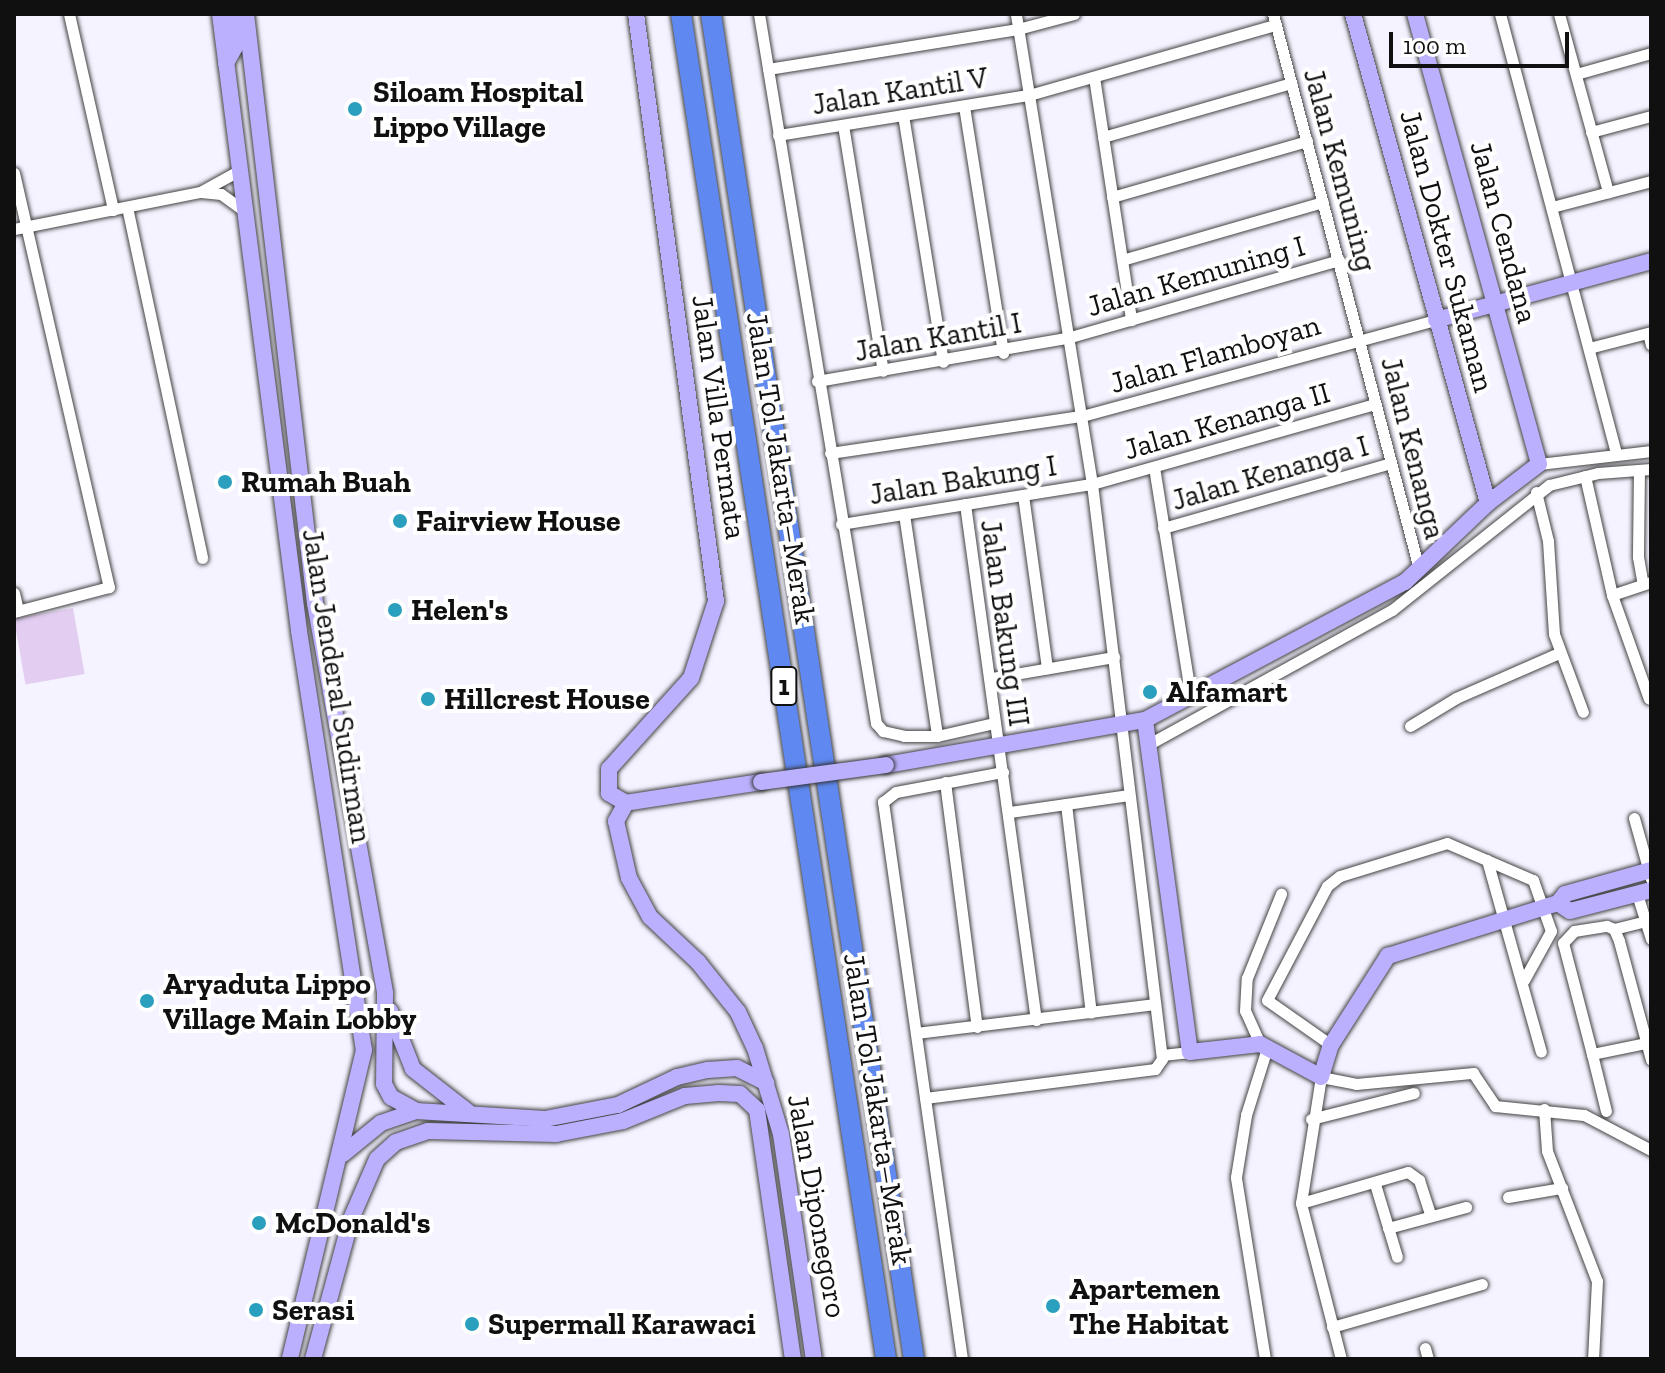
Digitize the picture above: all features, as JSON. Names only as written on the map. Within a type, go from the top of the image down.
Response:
[{"type":"highway","name":"Jalan Tol Jakarta–Merak","points":[[681,14],[886,1359]]},
{"type":"highway","name":"Jalan Tol Jakarta–Merak","points":[[711,14],[914,1359]]},
{"type":"street","points":[[69,14],[113,210]]},
{"type":"street","name":"Jalan Jenderal Sudirman","points":[[220,14],[299,631],[362,1012],[359,1087],[290,1359]]},
{"type":"street","points":[[225,64],[235,47],[235,14]]},
{"type":"street","name":"Jalan Jenderal Sudirman","points":[[246,14],[315,603],[385,994],[385,1091]]},
{"type":"street","name":"Jalan Villa Permata","points":[[609,793],[609,769],[691,678],[716,601],[636,14]]},
{"type":"street","name":"Jalan Bakung I","points":[[759,14],[817,381],[876,723],[904,736],[937,736],[994,723]]},
{"type":"street","points":[[925,1098],[1155,1069],[1162,1065],[1092,484],[1016,14]]},
{"type":"street","points":[[768,69],[1018,29],[1074,14]]},
{"type":"street","name":"Jalan Dokter Sukaman","points":[[1353,14],[1488,503]]},
{"type":"street","name":"Jalan Cendana","points":[[1415,14],[1539,464]]},
{"type":"street","points":[[1500,14],[1616,454]]},
{"type":"street","points":[[1562,15],[1608,192]]},
{"type":"street","name":"Jalan Kantil V","points":[[778,135],[1029,95],[1274,19]]},
{"type":"street","name":"Jalan Kemuning","points":[[1274,19],[1361,338]]},
{"type":"street","points":[[1576,74],[1651,53]]},
{"type":"street","points":[[1094,77],[1131,320]]},
{"type":"street","points":[[1103,137],[1291,83]]},
{"type":"street","points":[[964,106],[1003,353]]},
{"type":"street","points":[[903,115],[943,362]]},
{"type":"street","points":[[1591,132],[1651,116]]},
{"type":"street","points":[[843,125],[883,371]]},
{"type":"street","points":[[1112,197],[1307,141]]},
{"type":"street","points":[[200,192],[240,170]]},
{"type":"street","points":[[14,173],[109,587],[16,612],[14,593]]},
{"type":"street","points":[[1552,207],[1651,181]]},
{"type":"street","points":[[14,229],[200,192],[221,194],[244,211]]},
{"type":"street","points":[[1122,260],[1323,202]]},
{"type":"street","points":[[127,207],[202,558]]},
{"type":"street","name":"Jalan Kemuning I","points":[[1067,338],[1339,260]]},
{"type":"street","points":[[1436,320],[1651,261]]},
{"type":"street","name":"Jalan Flamboyan","points":[[830,453],[1082,416],[1436,320]]},
{"type":"street","points":[[1589,348],[1650,337]]},
{"type":"street","name":"Jalan Kantil I","points":[[817,381],[1003,353],[1067,338]]},
{"type":"street","name":"Jalan Kenanga","points":[[1361,338],[1374,404],[1419,569]]},
{"type":"street","name":"Jalan Kenanga II","points":[[1092,484],[1374,404]]},
{"type":"street","points":[[609,793],[626,803],[886,765],[1123,727],[1145,720],[1405,582],[1488,503],[1539,464],[1651,451]]},
{"type":"street","name":"Jalan Kenanga I","points":[[1163,528],[1391,463]]},
{"type":"street","points":[[1154,467],[1191,697]]},
{"type":"street","points":[[1151,743],[1427,588],[1536,492],[1585,476],[1645,469],[1638,557],[1647,583],[1612,595]]},
{"type":"street","points":[[1585,476],[1612,595],[1649,699]]},
{"type":"street","name":"Jalan Bakung I","points":[[841,524],[1092,484]]},
{"type":"street","points":[[1536,492],[1545,522],[1548,593],[1559,653],[1583,712]]},
{"type":"street","points":[[1023,495],[1047,668]]},
{"type":"street","name":"Jalan Bakung III","points":[[965,504],[992,678],[997,747],[1010,812],[1036,1020]]},
{"type":"street","points":[[904,514],[937,736]]},
{"type":"street","points":[[1410,726],[1456,698],[1559,653]]},
{"type":"street","points":[[992,678],[1114,657]]},
{"type":"street","points":[[1145,720],[1151,743],[1190,1052]]},
{"type":"street","points":[[962,1359],[883,802],[888,794],[1003,772]]},
{"type":"street","points":[[945,782],[977,1027]]},
{"type":"street","points":[[609,793],[629,878],[650,917],[698,962],[738,1012],[766,1083]]},
{"type":"street","points":[[1010,812],[1129,795]]},
{"type":"street","points":[[616,821],[626,803]]},
{"type":"street","points":[[1066,804],[1091,1013]]},
{"type":"street","points":[[1341,1359],[1301,1203],[1311,1119],[1331,1045],[1388,956],[1550,905],[1565,894],[1650,874],[1634,818]]},
{"type":"street","points":[[1331,1045],[1267,1000],[1327,886],[1340,876],[1447,843],[1533,880],[1550,905],[1551,931],[1524,980]]},
{"type":"street","points":[[1487,860],[1502,920],[1524,980],[1541,1052]]},
{"type":"street","points":[[1598,885],[1603,903]]},
{"type":"street","points":[[1550,905],[1570,911],[1644,892],[1651,939]]},
{"type":"street","points":[[1265,1359],[1236,1177],[1246,1115],[1252,1046],[1245,1011],[1247,978],[1281,894]]},
{"type":"street","points":[[1606,1111],[1563,943],[1574,931],[1614,929],[1646,921]]},
{"type":"street","points":[[1614,929],[1649,1042],[1651,1060]]},
{"type":"street","points":[[385,994],[398,1042],[413,1069],[473,1115]]},
{"type":"street","points":[[916,1033],[1155,1004]]},
{"type":"street","points":[[1592,1054],[1649,1042]]},
{"type":"street","points":[[1162,1055],[1252,1046],[1321,1077],[1356,1084],[1468,1072],[1477,1075],[1495,1106],[1544,1109],[1599,1120],[1651,1150]]},
{"type":"street","name":"Jalan Diponegoro","points":[[341,1155],[381,1123],[416,1111],[572,1117],[708,1070],[737,1068],[766,1083],[781,1134],[814,1359]]},
{"type":"street","points":[[359,1087],[371,1094],[385,1091],[416,1111]]},
{"type":"street","points":[[1311,1119],[1414,1093]]},
{"type":"street","name":"Jalan Diponegoro","points":[[313,1359],[351,1219],[377,1159],[410,1135],[455,1130],[556,1134],[623,1121],[685,1096],[740,1094],[757,1110],[793,1359]]},
{"type":"street","points":[[1544,1109],[1545,1144],[1597,1281],[1593,1359]]},
{"type":"street","points":[[1301,1203],[1412,1174],[1431,1216]]},
{"type":"street","points":[[1375,1184],[1397,1257]]},
{"type":"street","points":[[1508,1197],[1562,1188]]},
{"type":"street","points":[[1388,1228],[1466,1207]]},
{"type":"street","points":[[1332,1327],[1482,1284]]},
{"type":"shaded area","points":[[73,608],[85,674],[26,684],[14,618]]},
{"type":"place","name":"Siloam Hospital Lippo Village","points":[[355,109]]},
{"type":"place","name":"Rumah Buah","points":[[225,482]]},
{"type":"place","name":"Fairview House","points":[[400,521]]},
{"type":"place","name":"Helen's","points":[[395,610]]},
{"type":"place","name":"Alfamart","points":[[1150,692]]},
{"type":"place","name":"Hillcrest House","points":[[428,699]]},
{"type":"place","name":"Aryaduta Lippo Village Main Lobby","points":[[147,1001]]},
{"type":"place","name":"McDonald's","points":[[259,1223]]},
{"type":"place","name":"Apartemen The Habitat","points":[[1053,1306]]},
{"type":"place","name":"Serasi","points":[[256,1310]]},
{"type":"place","name":"Supermall Karawaci","points":[[472,1324]]}]
